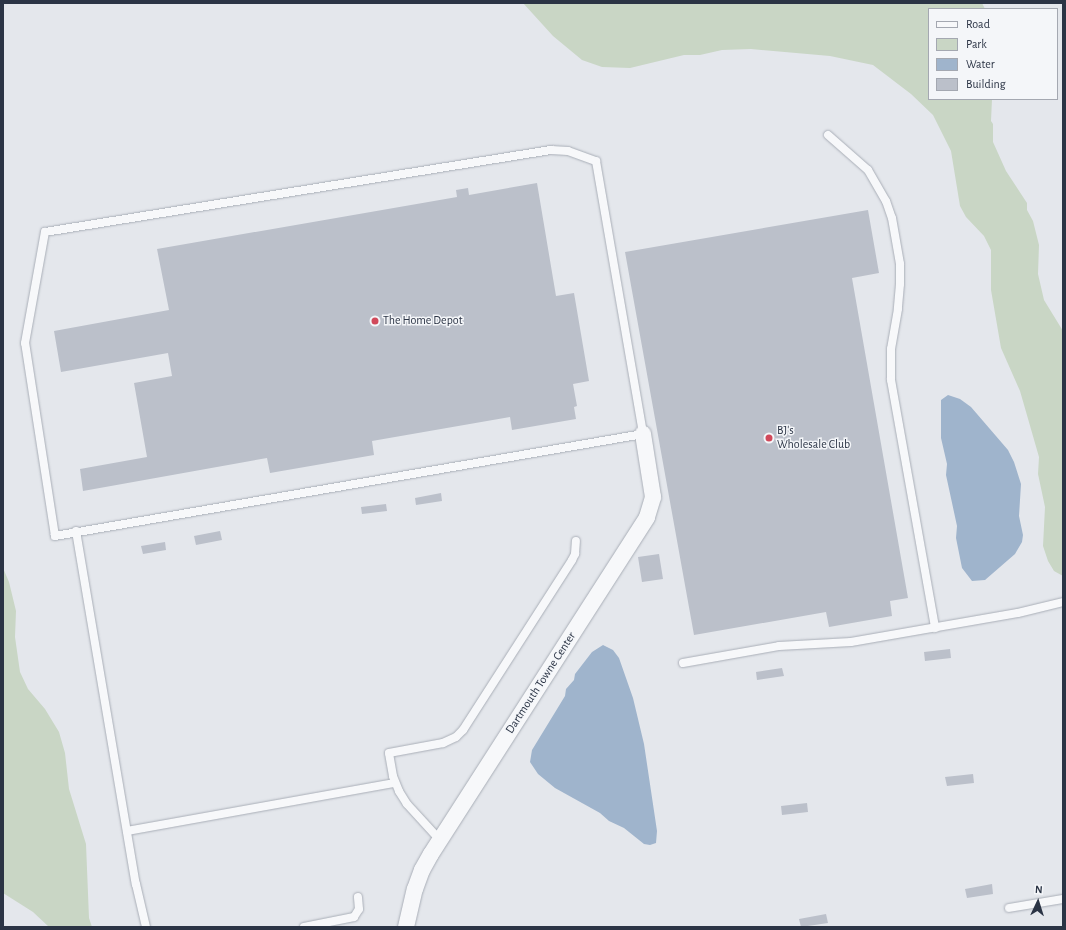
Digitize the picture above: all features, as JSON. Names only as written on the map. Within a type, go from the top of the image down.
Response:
[{"type":"street","name":"Dartmouth Towne Center","points":[[406,927],[410,906],[422,870],[647,517],[653,497],[643,434]]},
{"type":"lane","points":[[828,135],[868,170],[886,201],[892,218],[900,264],[900,284],[898,309],[891,349],[892,380],[935,628]]},
{"type":"lane","points":[[551,150],[568,151],[596,161],[643,434],[76,532],[55,536],[25,343],[45,232],[551,150]]},
{"type":"lane","points":[[76,532],[139,903],[146,927]]},
{"type":"lane","points":[[440,840],[407,804],[395,783],[389,753],[443,743],[456,737],[463,730],[572,560],[575,554],[576,541]]},
{"type":"lane","points":[[683,663],[778,646],[851,642],[1018,613],[1063,602]]},
{"type":"lane","points":[[127,831],[395,783]]},
{"type":"lane","points":[[304,927],[354,917],[358,909],[358,897]]},
{"type":"lane","points":[[1009,908],[1063,900]]},
{"type":"green space","points":[[523,3],[982,3],[984,8],[928,8],[928,100],[992,100],[991,121],[993,124],[993,142],[1006,171],[1027,203],[1027,210],[1033,221],[1039,245],[1038,274],[1044,300],[1063,331],[1063,576],[1054,571],[1048,561],[1043,546],[1045,507],[1038,474],[1039,457],[1020,391],[1001,348],[991,290],[991,250],[984,236],[966,217],[960,206],[951,151],[933,115],[911,94],[873,65],[830,56],[751,49],[722,50],[700,55],[684,55],[630,68],[602,67],[582,60],[553,36]]},
{"type":"green space","points":[[3,568],[9,582],[16,611],[15,637],[20,672],[28,689],[45,709],[59,732],[65,753],[69,789],[86,844],[89,918],[92,927],[49,927],[33,912],[3,893]]},
{"type":"water","points":[[948,395],[960,399],[971,407],[1008,450],[1014,462],[1021,484],[1019,516],[1023,535],[1022,542],[1015,554],[985,580],[972,581],[962,568],[956,538],[957,526],[946,475],[947,464],[941,438],[941,400]]},
{"type":"water","points":[[603,645],[613,650],[619,658],[633,698],[644,744],[657,831],[656,843],[650,845],[644,844],[624,828],[609,821],[600,813],[555,788],[538,774],[530,762],[532,750],[565,696],[566,689],[574,680],[575,674],[592,652]]},
{"type":"building","name":"The Home Depot","points":[[537,183],[556,296],[574,293],[589,381],[573,384],[577,406],[574,407],[576,419],[512,430],[510,417],[372,441],[374,455],[270,473],[267,458],[83,491],[80,469],[147,457],[134,383],[172,376],[168,353],[61,372],[54,331],[169,310],[157,249],[457,197],[456,190],[468,188],[469,195]]},
{"type":"building","name":"BJ's Wholesale Club","points":[[868,210],[879,273],[852,278],[908,598],[890,601],[892,616],[829,627],[826,612],[694,635],[625,252]]},
{"type":"building","points":[[441,493],[442,501],[416,505],[415,498]]},
{"type":"building","points":[[386,504],[387,511],[362,514],[361,507]]},
{"type":"building","points":[[220,531],[222,540],[196,545],[194,536]]},
{"type":"building","points":[[165,542],[166,550],[143,554],[141,546]]},
{"type":"building","points":[[659,554],[663,579],[642,582],[638,557]]},
{"type":"building","points":[[950,649],[951,658],[925,661],[924,652]]},
{"type":"building","points":[[782,668],[784,676],[757,680],[756,672]]},
{"type":"building","points":[[973,774],[974,783],[947,786],[945,777]]},
{"type":"building","points":[[807,803],[808,812],[782,815],[781,806]]},
{"type":"building","points":[[992,884],[993,894],[967,898],[965,889]]},
{"type":"building","points":[[826,914],[828,923],[801,927],[799,919]]},
{"type":"place","name":"The Home Depot","points":[[375,321]]},
{"type":"place","name":"BJ's Wholesale Club","points":[[769,438]]}]
